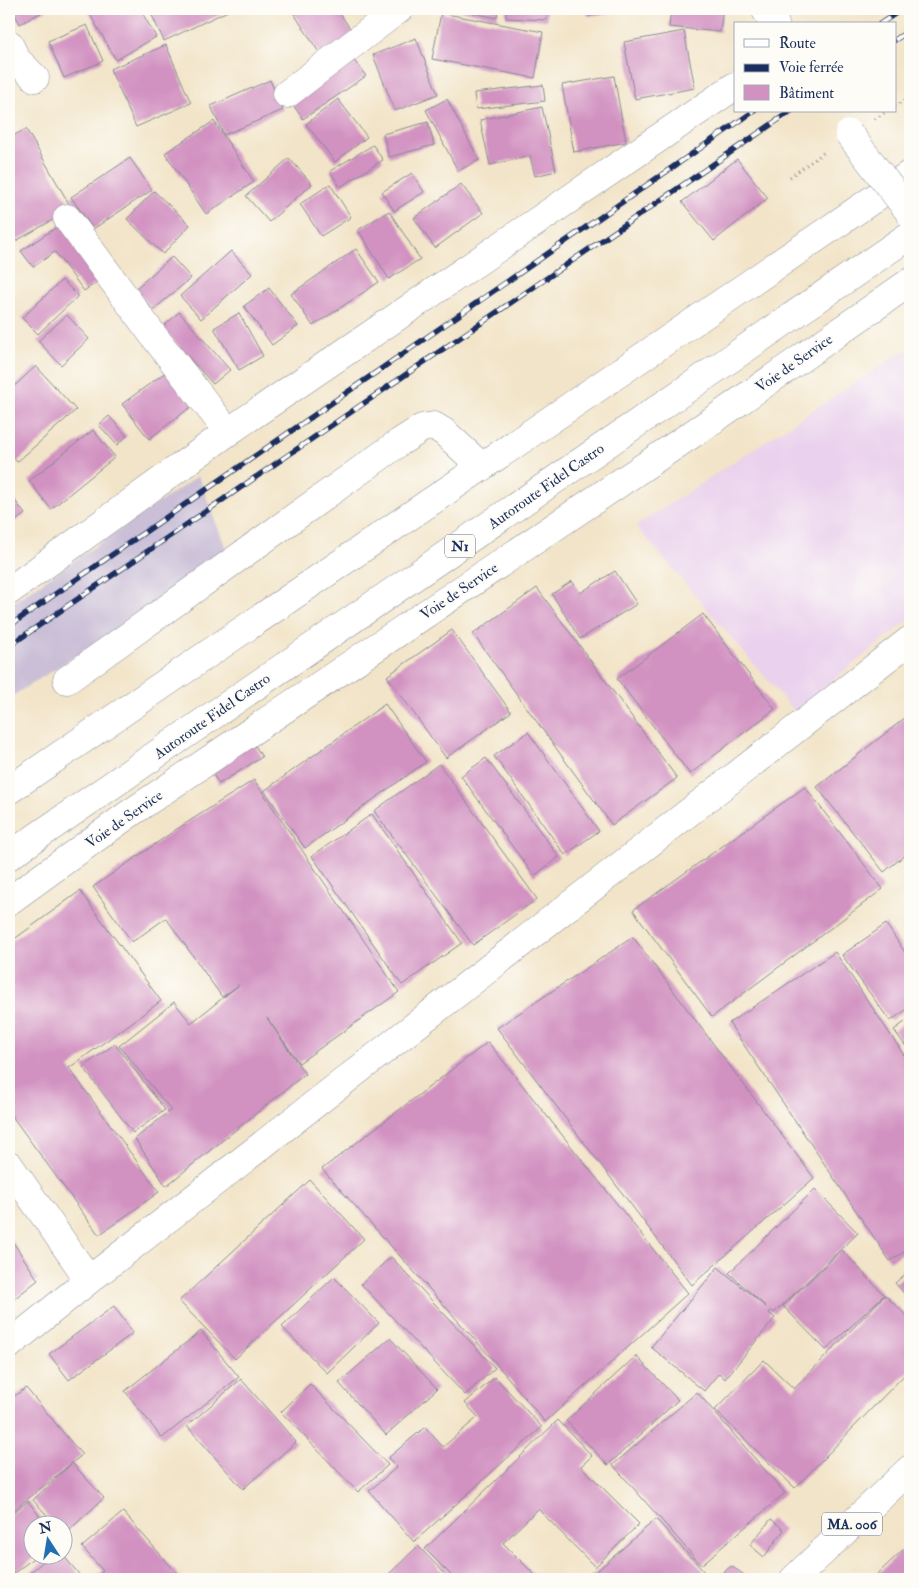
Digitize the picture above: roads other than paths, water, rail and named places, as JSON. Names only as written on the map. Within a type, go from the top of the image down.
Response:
[{"type":"main road","points":[[287,94],[399,9]]},
{"type":"main road","points":[[765,9],[774,22]]},
{"type":"main road","points":[[9,44],[16,59],[35,78]]},
{"type":"main road","points":[[9,591],[228,432],[734,87]]},
{"type":"main road","points":[[849,134],[910,213]]},
{"type":"main road","points":[[9,790],[910,174]]},
{"type":"main road","points":[[67,218],[153,335],[228,432]]},
{"type":"main road","name":"Autoroute Fidel Castro","points":[[9,856],[910,235]]},
{"type":"main road","name":"Voie de Service","points":[[9,900],[129,814],[713,420],[910,282]]},
{"type":"main road","points":[[68,680],[422,428],[434,426],[444,432],[482,467]]},
{"type":"main road","points":[[9,1346],[89,1280],[910,640]]},
{"type":"main road","points":[[9,1166],[89,1280]]},
{"type":"main road","name":"MA. 006","points":[[794,1579],[910,1469]]},
{"type":"railway","points":[[883,22],[902,9]]},
{"type":"railway","points":[[896,39],[910,30]]},
{"type":"railway","points":[[9,626],[753,112]]},
{"type":"railway","points":[[9,646],[790,112]]}]
